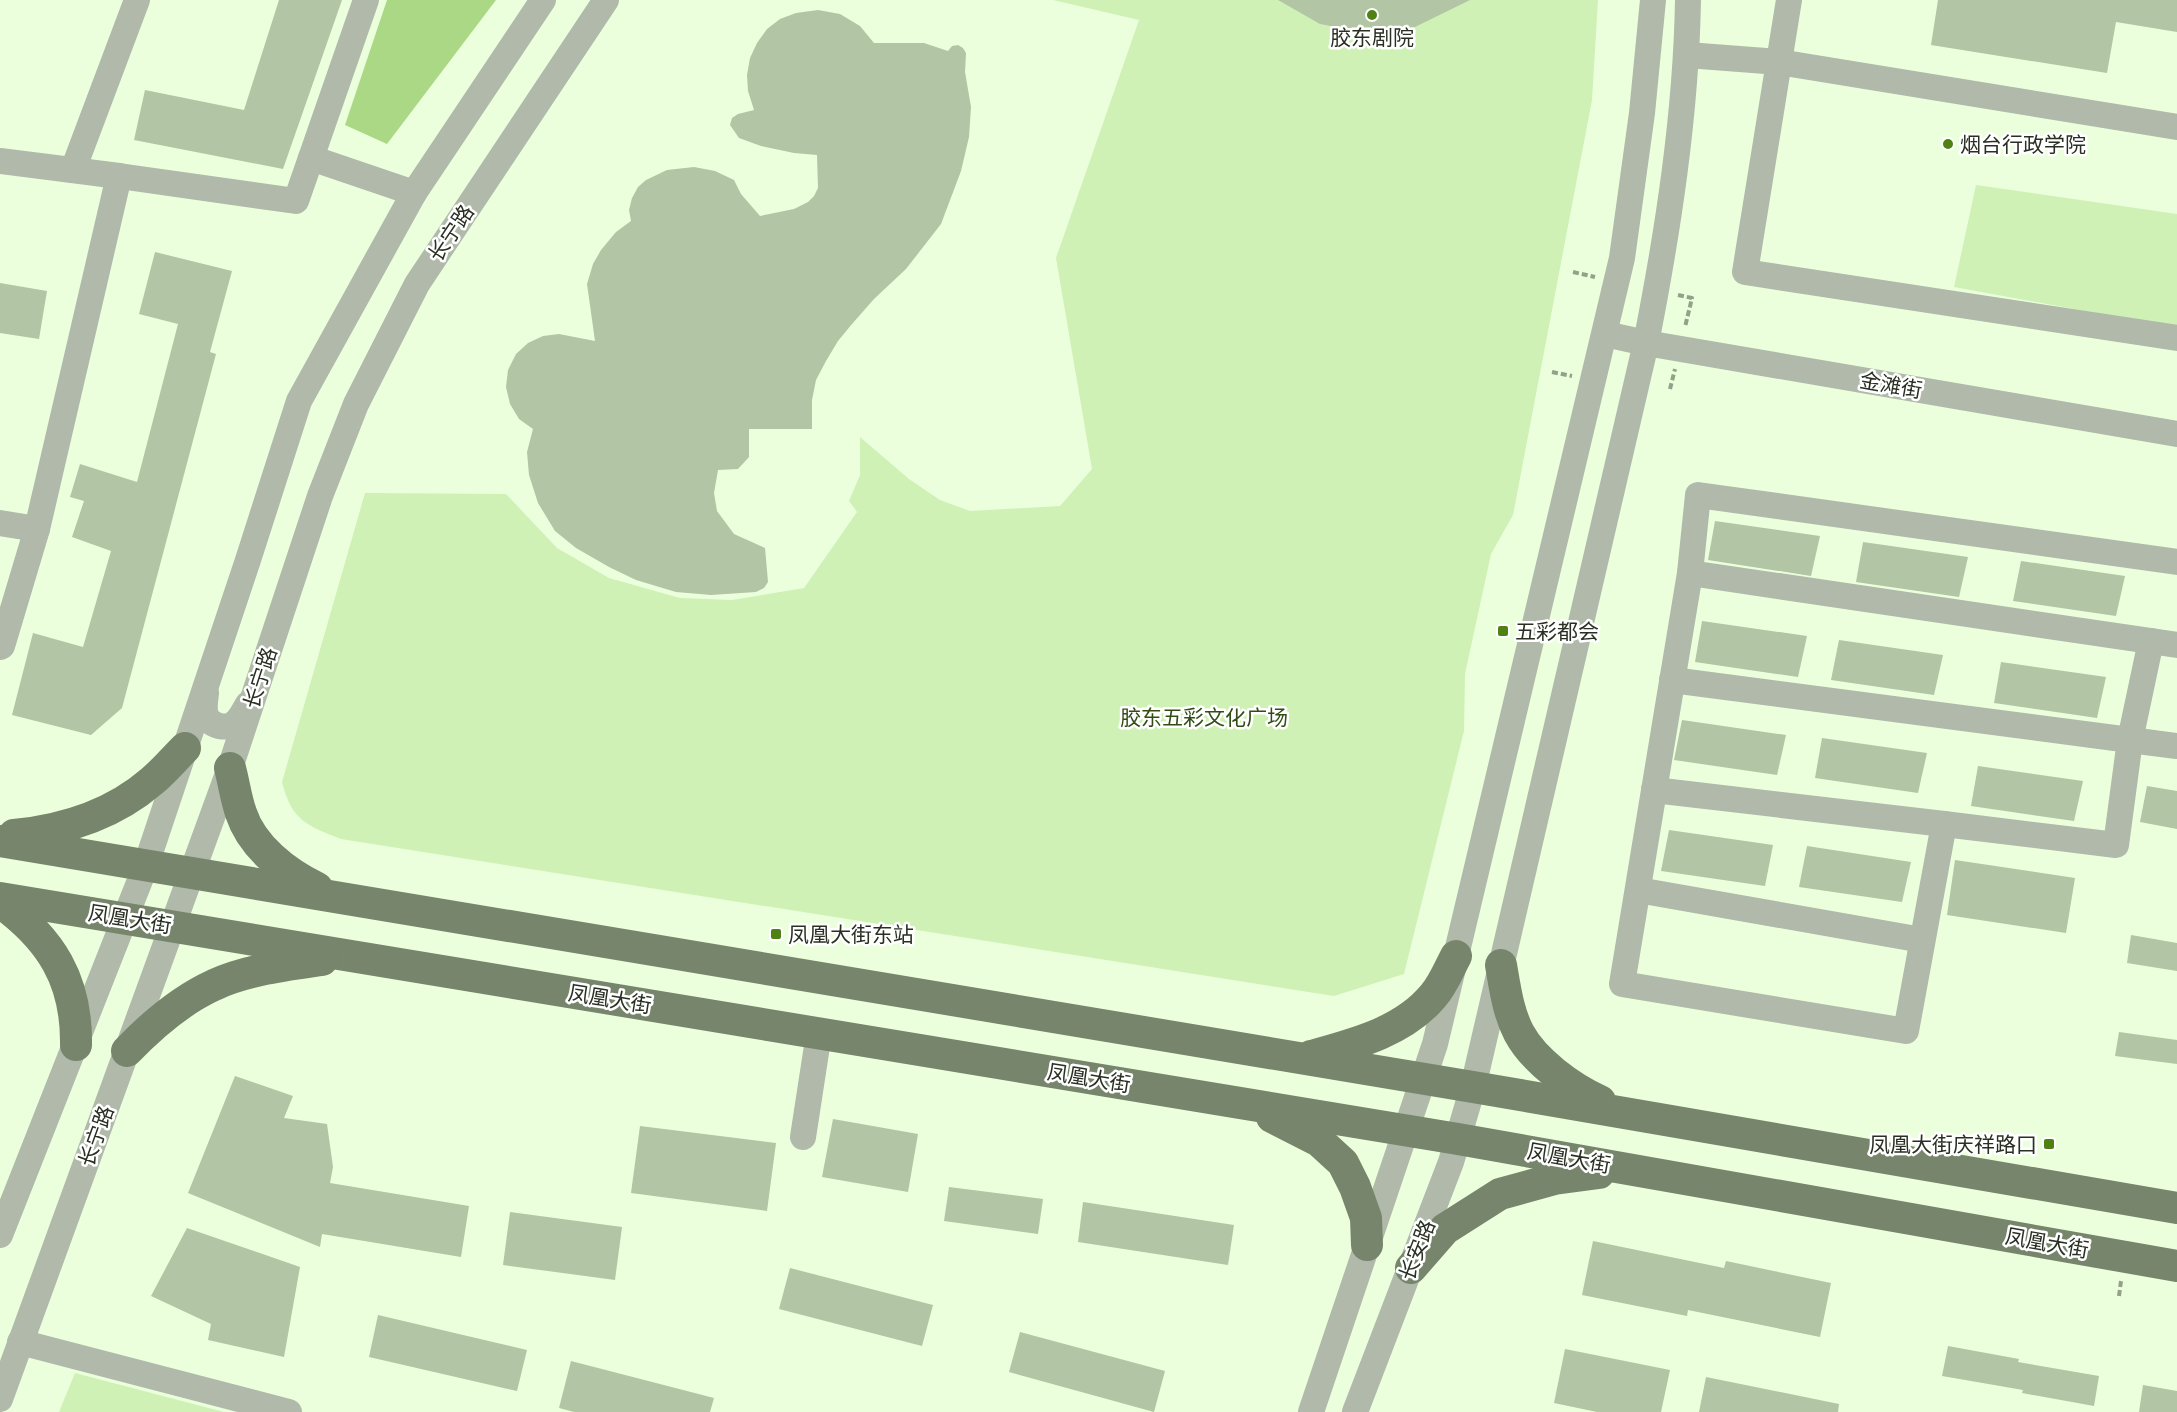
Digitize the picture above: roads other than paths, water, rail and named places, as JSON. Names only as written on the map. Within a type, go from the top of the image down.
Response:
[{"type":"main road","points":[[0,836],[33,833],[74,825],[113,807],[152,782],[185,748]]},
{"type":"main road","points":[[230,768],[242,816],[255,839],[273,860],[298,879],[336,897]]},
{"type":"main road","points":[[0,841],[1302,1058],[2177,1208]]},
{"type":"main road","points":[[0,900],[24,919],[42,938],[58,962],[70,991],[76,1026],[76,1045]]},
{"type":"main road","name":"凤凰大街","points":[[0,900],[172,926],[1406,1130],[2177,1266]]},
{"type":"main road","points":[[127,1051],[152,1026],[215,984],[286,965],[352,956]]},
{"type":"main road","points":[[1302,1058],[1348,1046],[1390,1029],[1416,1013],[1435,994],[1456,956]]},
{"type":"main road","points":[[1501,965],[1507,1000],[1519,1033],[1549,1070],[1586,1095],[1628,1113]]},
{"type":"main road","points":[[1247,1104],[1319,1141],[1343,1163],[1355,1186],[1366,1218],[1367,1245]]},
{"type":"main road","points":[[1411,1268],[1445,1229],[1500,1194],[1554,1179],[1631,1170]]},
{"type":"street","points":[[74,170],[137,0]]},
{"type":"street","points":[[0,160],[296,201],[366,0]]},
{"type":"street","points":[[0,1235],[127,919],[208,681],[299,401],[414,193],[543,0]]},
{"type":"street","name":"长宁路","points":[[0,1399],[230,768],[320,496],[356,404],[417,284],[606,0]]},
{"type":"street","points":[[1311,1412],[1435,1044],[1605,334],[1623,247],[1642,113],[1653,0]]},
{"type":"street","name":"长安路","points":[[1355,1412],[1451,1162],[1473,1087],[1646,343],[1662,265],[1687,55],[1688,0]]},
{"type":"street","points":[[1789,0],[1745,272],[2177,338]]},
{"type":"street","points":[[1687,55],[1779,62],[2177,127]]},
{"type":"street","points":[[311,158],[414,193]]},
{"type":"street","points":[[0,647],[37,529],[119,176]]},
{"type":"street","name":"金滩街","points":[[1605,334],[1646,343],[2177,434]]},
{"type":"street","points":[[1944,824],[1906,1030],[1622,984],[1690,573],[1698,495],[2177,562]]},
{"type":"street","points":[[0,523],[37,529]]},
{"type":"street","points":[[1690,573],[2177,645]]},
{"type":"street","points":[[1654,790],[2116,845],[2130,740],[2151,641]]},
{"type":"street","points":[[1672,680],[2177,747]]},
{"type":"street","points":[[208,681],[204,709],[206,717],[218,726],[225,727],[236,722],[255,692]]},
{"type":"street","points":[[1638,890],[1923,940]]},
{"type":"street","points":[[803,1137],[819,1033]]},
{"type":"street","points":[[20,1342],[289,1412]]},
{"type":"place","name":"胶东剧院","points":[[1372,15]]},
{"type":"place","name":"烟台行政学院","points":[[1948,144]]},
{"type":"place","name":"五彩都会","points":[[1503,631]]},
{"type":"place","name":"凤凰大街东站","points":[[776,934]]},
{"type":"place","name":"凤凰大街庆祥路口","points":[[2049,1144]]},
{"type":"park label","name":"胶东五彩文化广场","points":[[1204,717]]}]
